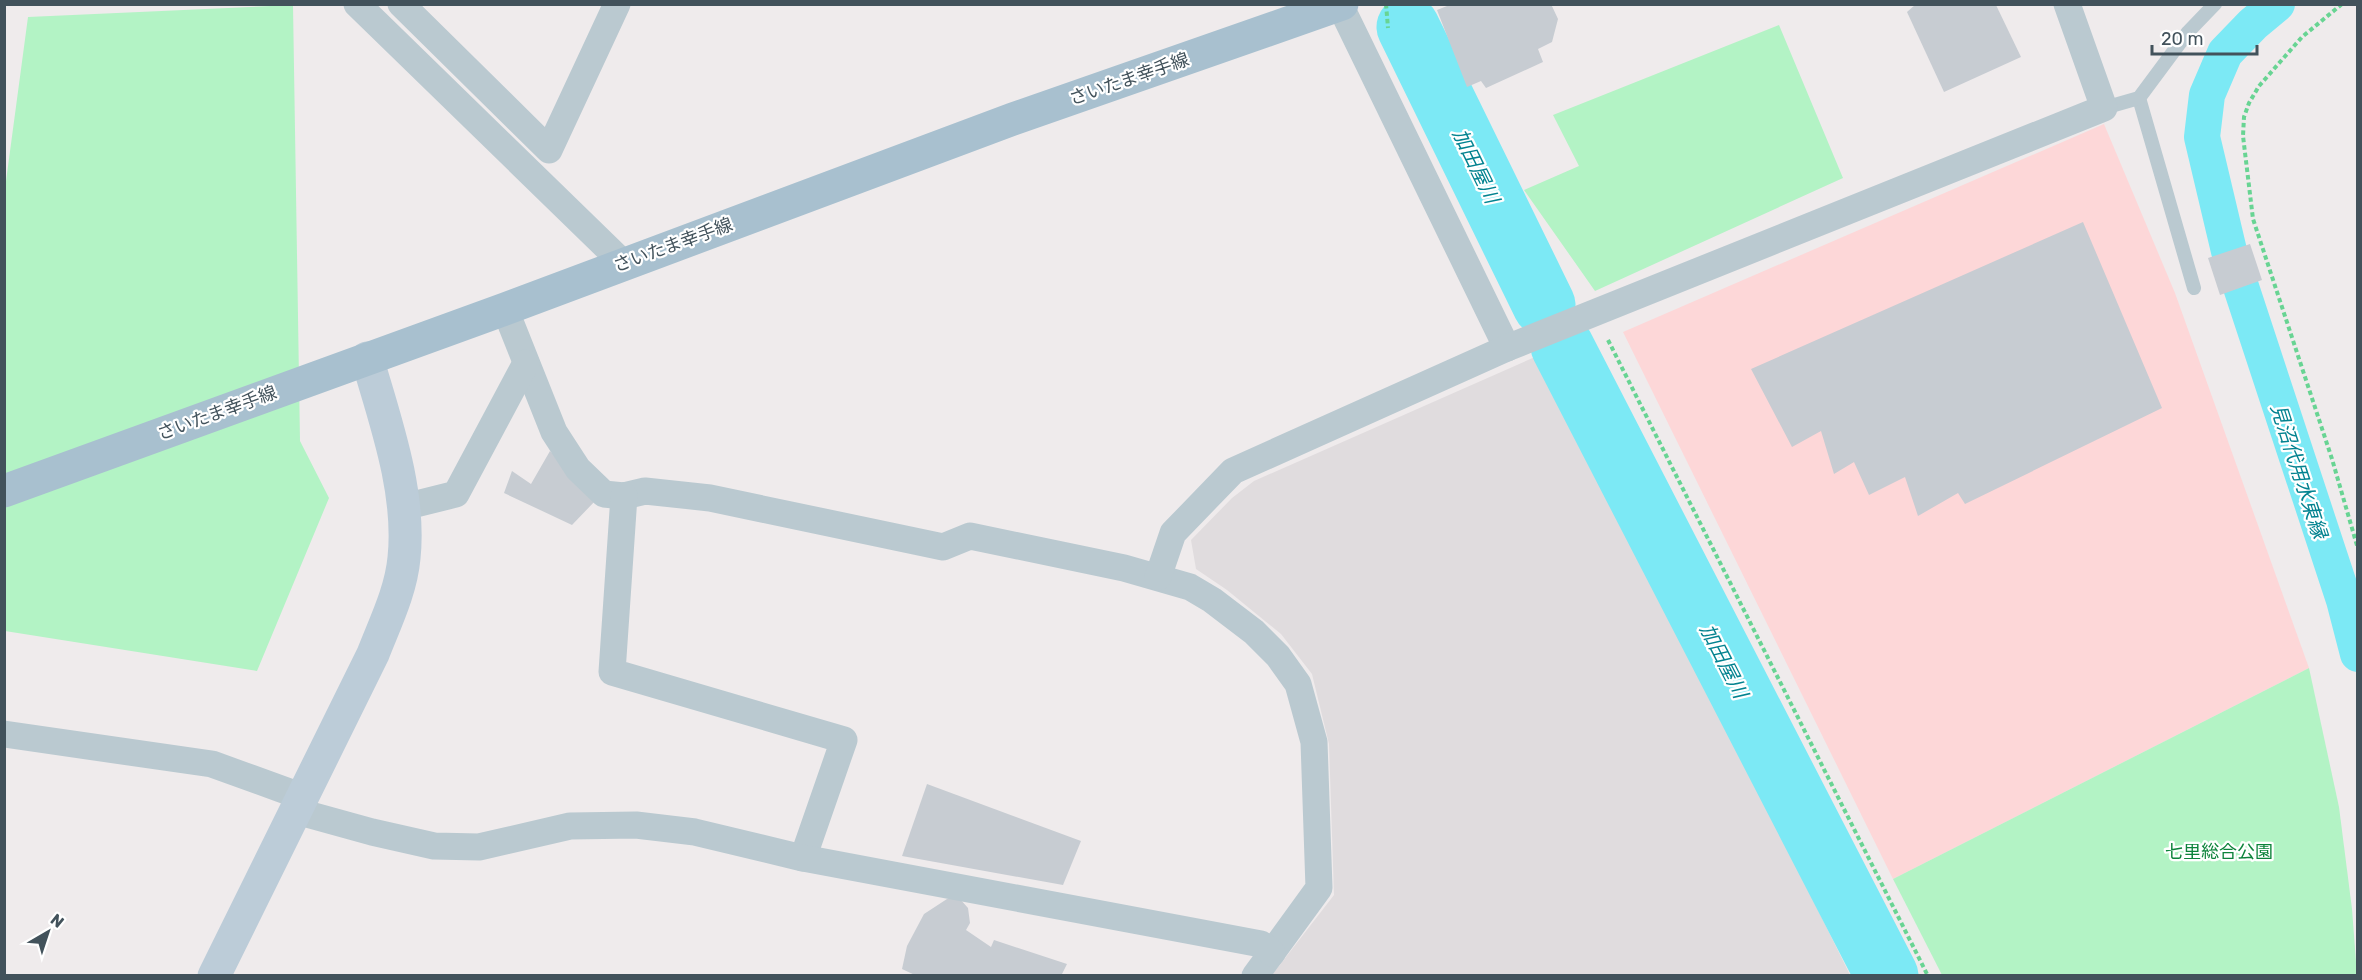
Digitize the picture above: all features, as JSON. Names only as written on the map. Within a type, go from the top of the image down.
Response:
[{"type":"main road","name":"さいたま幸手線","points":[[4,491],[505,309],[1013,119],[1341,5]]},
{"type":"street","points":[[357,4],[624,264]]},
{"type":"street","points":[[400,4],[549,150],[618,4]]},
{"type":"street","points":[[1158,577],[1173,533],[1233,471],[1507,348],[2104,108],[2067,4]]},
{"type":"street","points":[[1341,5],[1507,348]]},
{"type":"street","points":[[505,309],[554,432],[578,469],[604,494],[624,496],[645,491],[710,498],[943,547],[970,537],[1158,577],[1190,586],[1254,632],[1278,656],[1298,684],[1314,742],[1319,888],[1255,975]]},
{"type":"street","points":[[214,975],[373,654],[394,602],[404,558],[404,507],[394,450],[367,358]]},
{"type":"street","points":[[404,507],[456,494],[526,363]]},
{"type":"street","points":[[624,496],[612,672],[844,740],[803,858]]},
{"type":"street","points":[[4,734],[212,764],[300,804],[372,832],[434,846],[479,847],[570,826],[636,825],[695,832],[803,858],[1261,944],[1272,953]]},
{"type":"lane","points":[[2104,108],[2139,98],[2187,32],[2215,4]]},
{"type":"lane","points":[[2139,98],[2194,288]]},
{"type":"path","points":[[1386,4],[1388,32]]},
{"type":"path","points":[[2342,4],[2302,37],[2259,86],[2244,117],[2242,136],[2253,219],[2328,448],[2358,549]]},
{"type":"path","points":[[1594,313],[1928,975]]},
{"type":"shaded area","points":[[2104,124],[2175,293],[2309,668],[1893,879],[1623,332]]},
{"type":"shaded area","points":[[1544,353],[1850,975],[1272,975],[1334,895],[1329,744],[1312,674],[1281,634],[1227,590],[1196,569],[1191,540],[1232,498],[1254,481]]},
{"type":"green space","points":[[293,5],[300,441],[329,498],[257,671],[5,631],[4,196],[28,17]]},
{"type":"green space","points":[[1779,25],[1843,178],[1595,291],[1524,190],[1579,166],[1553,115]]},
{"type":"green space","name":"七里総合公園","points":[[2309,668],[2339,807],[2352,909],[2357,975],[1942,975],[1893,879]]},
{"type":"building","points":[[1452,4],[1551,4],[1558,19],[1552,42],[1538,49],[1543,62],[1486,88],[1481,81],[1467,87],[1437,10]]},
{"type":"building","points":[[1915,5],[1996,5],[2021,57],[1944,92],[1907,12]]},
{"type":"building","points":[[2083,222],[2162,408],[1965,504],[1958,493],[1918,516],[1905,477],[1869,495],[1854,462],[1834,474],[1821,431],[1792,447],[1751,369]]},
{"type":"building","points":[[2250,244],[2262,280],[2220,295],[2208,258]]},
{"type":"building","points":[[550,451],[596,500],[572,525],[504,493],[512,471],[531,484]]},
{"type":"building","points":[[927,784],[1081,841],[1063,885],[902,856]]},
{"type":"building","points":[[947,899],[960,899],[968,908],[970,923],[966,930],[991,947],[994,940],[1067,964],[1061,976],[917,976],[902,969],[907,946],[924,914]]},
{"type":"waterway","name":"見沼代用水東縁","points":[[2229,251],[2202,137],[2207,95],[2225,53],[2253,24],[2277,4]]},
{"type":"waterway","name":"加田屋川","points":[[1408,27],[1544,305]]},
{"type":"waterway","name":"見沼代用水東縁","points":[[2241,287],[2344,600],[2358,654]]},
{"type":"waterway","name":"加田屋川","points":[[1562,346],[1887,976]]}]
